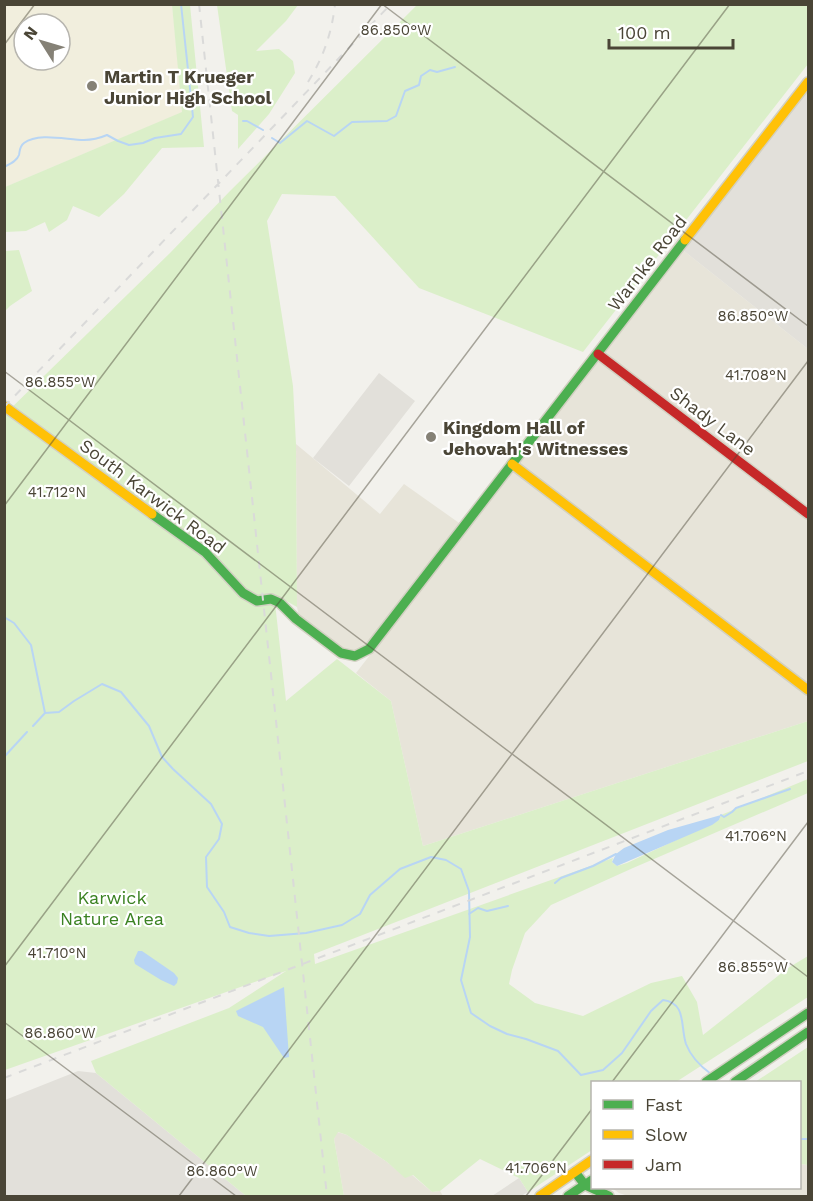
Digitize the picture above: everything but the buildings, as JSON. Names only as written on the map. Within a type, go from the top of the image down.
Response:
[{"type":"street","name":"Warnke Road","points":[[369,649],[808,82]]},
{"type":"street","name":"Shady Lane","points":[[598,354],[808,514]]},
{"type":"street","name":"South Karwick Road","points":[[4,405],[205,552],[243,593],[256,601],[271,599],[280,603],[296,619],[340,653],[355,656],[369,649]]},
{"type":"street","points":[[512,464],[808,690]]},
{"type":"street","points":[[709,1081],[808,1013]]},
{"type":"street","points":[[738,1081],[808,1032]]},
{"type":"street","points":[[540,1197],[591,1161]]},
{"type":"street","points":[[568,1197],[589,1182],[575,1172]]},
{"type":"shaded area","name":"Martin T Krueger Junior High School","points":[[5,5],[172,5],[183,112],[5,187]]},
{"type":"shaded area","points":[[808,89],[808,349],[684,251]]},
{"type":"shaded area","points":[[684,251],[808,349],[808,721],[423,846],[391,701],[356,673]]},
{"type":"shaded area","points":[[379,373],[415,401],[349,486],[313,458]]},
{"type":"shaded area","points":[[296,444],[380,514],[404,484],[462,525],[368,647],[355,653],[342,650],[299,616],[297,607]]},
{"type":"shaded area","points":[[78,1071],[96,1073],[246,1196],[5,1196],[5,1100]]},
{"type":"shaded area","points":[[337,1132],[347,1135],[405,1177],[412,1175],[432,1192],[440,1191],[443,1196],[344,1196],[334,1139]]},
{"type":"shaded area","points":[[801,1164],[808,1165],[808,1196],[628,1196],[613,1189],[801,1189]]},
{"type":"shaded area","points":[[519,1178],[528,1192],[521,1196],[492,1196]]},
{"type":"green space","points":[[172,5],[190,5],[204,147],[162,148],[124,194],[99,217],[73,206],[67,220],[49,232],[45,222],[26,231],[5,232],[5,187],[182,112]]},
{"type":"green space","points":[[217,5],[298,5],[286,21],[256,51],[279,49],[293,61],[295,73],[269,114],[238,149],[238,115],[232,111]]},
{"type":"green space","name":"Karwick Nature Area","points":[[417,5],[808,5],[808,64],[583,352],[419,288],[335,196],[282,194],[267,221],[293,386],[296,444],[297,607],[274,594],[286,701],[337,659],[391,701],[423,846],[808,721],[808,761],[314,954],[315,964],[613,858],[612,862],[617,866],[627,863],[719,820],[721,815],[808,779],[808,793],[551,905],[525,933],[509,984],[535,1003],[583,1016],[651,983],[682,976],[697,1002],[703,1035],[788,968],[808,956],[808,997],[678,1081],[591,1081],[591,1151],[528,1192],[519,1178],[480,1159],[440,1191],[432,1192],[413,1175],[405,1178],[387,1162],[347,1135],[338,1132],[334,1139],[344,1196],[246,1196],[96,1073],[91,1061],[229,1008],[286,971],[5,1070],[4,415]]},
{"type":"green space","points":[[19,250],[32,291],[5,311],[5,251]]},
{"type":"green space","points":[[808,1047],[808,1165],[801,1164],[801,1081],[757,1081]]},
{"type":"water","points":[[721,815],[719,820],[712,825],[617,866],[612,862],[616,854],[624,848],[668,830]]},
{"type":"water","points":[[138,951],[142,951],[174,973],[178,978],[177,983],[174,986],[135,964],[134,960]]},
{"type":"water","points":[[284,987],[289,1057],[284,1058],[263,1027],[238,1016],[236,1011]]},
{"type":"waterway","points":[[4,167],[17,159],[24,143],[37,138],[87,140],[107,135],[129,145],[181,134],[193,117],[181,4]]},
{"type":"waterway","points":[[272,138],[280,143],[307,121],[334,136],[352,122],[387,121],[396,116],[405,91],[419,85],[421,76],[430,70],[437,72],[455,67]]},
{"type":"waterway","points":[[243,121],[263,130]]},
{"type":"waterway","points":[[4,617],[14,623],[31,645],[45,713],[59,712],[102,684],[121,692],[149,726],[162,757],[211,804],[222,824],[219,839],[206,857],[207,887],[224,912],[230,927],[269,936],[306,933],[342,925],[360,914],[370,895],[400,869],[431,857],[446,860],[461,869],[469,891],[470,937],[461,980],[471,1013],[507,1034],[558,1051],[581,1075],[603,1070],[622,1053],[651,1011],[663,1000],[671,1002],[679,1010],[688,1049],[696,1061],[711,1074]]},
{"type":"waterway","points":[[33,726],[45,713]]},
{"type":"waterway","points":[[4,757],[27,732]]},
{"type":"waterway","points":[[721,815],[724,817],[736,808],[790,789]]},
{"type":"waterway","points":[[555,883],[561,878],[616,854]]},
{"type":"waterway","points":[[469,914],[478,908],[487,911],[508,906]]},
{"type":"waterway","points":[[801,1139],[808,1139]]},
{"type":"railway","points":[[199,4],[327,1196]]},
{"type":"railway","points":[[308,82],[326,45],[335,4]]},
{"type":"railway","points":[[4,407],[391,4]]},
{"type":"railway","points":[[4,1078],[808,771]]},
{"type":"traffic: fast","points":[[152,514],[205,552],[243,593],[257,601],[271,599],[280,603],[296,619],[341,653],[355,656],[369,649],[685,240]]},
{"type":"traffic: fast","points":[[707,1081],[808,1013]]},
{"type":"traffic: fast","points":[[736,1081],[808,1032]]},
{"type":"traffic: fast","points":[[575,1172],[585,1185],[591,1188]]},
{"type":"traffic: fast","points":[[568,1196],[591,1181]]},
{"type":"traffic: fast","points":[[594,1189],[609,1196]]},
{"type":"traffic: slow","points":[[685,240],[808,82]]},
{"type":"traffic: slow","points":[[4,406],[152,514]]},
{"type":"traffic: slow","points":[[512,464],[808,690]]},
{"type":"traffic: slow","points":[[540,1196],[591,1161]]},
{"type":"traffic: jam","points":[[598,354],[808,514]]},
{"type":"place","name":"Martin T Krueger Junior High School","points":[[92,86]]},
{"type":"place","name":"Kingdom Hall of Jehovah's Witnesses","points":[[431,437]]}]
